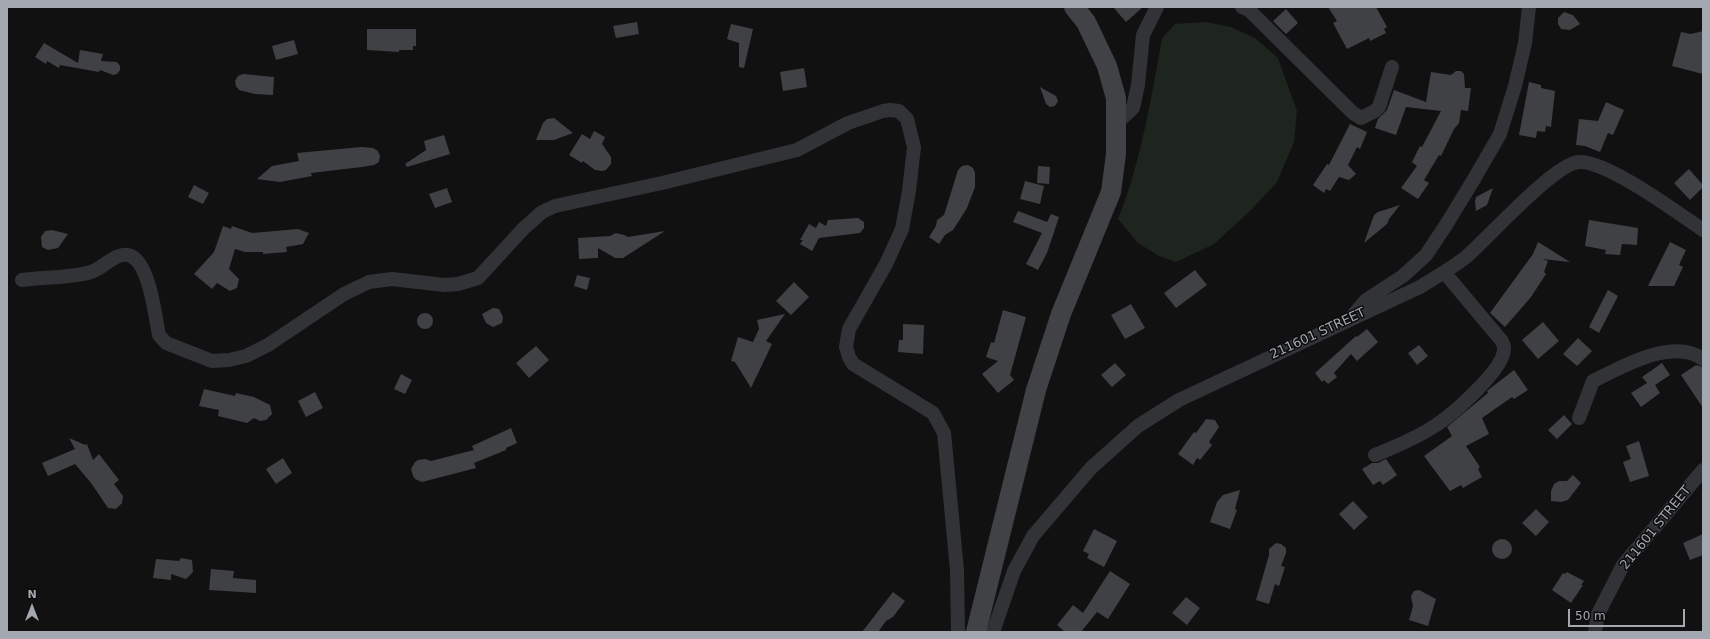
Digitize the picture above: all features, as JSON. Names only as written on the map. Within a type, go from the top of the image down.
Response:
[{"type":"street","points":[[976,632],[1036,390],[1061,314],[1111,192],[1116,154],[1116,98],[1107,66],[1086,22],[1074,7]]},
{"type":"street","points":[[1116,124],[1133,108],[1138,85],[1143,35],[1156,7]]},
{"type":"street","points":[[1242,7],[1248,10],[1353,114],[1361,118],[1375,111],[1379,107],[1392,67]]},
{"type":"street","points":[[1351,318],[1366,300],[1403,276],[1426,255],[1478,173],[1500,134],[1525,43],[1529,7]]},
{"type":"street","points":[[22,280],[85,273],[101,268],[119,255],[130,255],[136,258],[143,268],[159,335],[166,343],[212,361],[229,360],[246,356],[268,345],[344,294],[369,282],[392,278],[451,285],[478,278],[523,229],[542,212],[555,206],[662,184],[797,150],[848,123],[883,111],[899,111],[907,120],[914,147],[909,191],[902,229],[886,264],[849,329],[846,347],[853,364],[933,413],[942,428],[946,449],[957,570],[958,632]]},
{"type":"street","name":"211601 STREET","points":[[993,632],[1014,571],[1033,536],[1091,468],[1138,426],[1179,400],[1351,318],[1420,287],[1466,257],[1545,181],[1570,163],[1592,163],[1604,168],[1652,196],[1703,230]]},
{"type":"street","points":[[1375,455],[1418,436],[1455,411],[1492,373],[1502,356],[1504,348],[1501,340],[1444,272]]},
{"type":"street","points":[[1578,418],[1593,381],[1624,366],[1654,354],[1674,351],[1693,353],[1703,359]]},
{"type":"street","name":"211601 STREET","points":[[1595,632],[1598,614],[1622,565],[1703,470]]},
{"type":"shaded area","points":[[1206,22],[1231,27],[1255,38],[1278,58],[1297,111],[1294,142],[1277,182],[1251,210],[1214,244],[1176,262],[1159,256],[1138,243],[1118,219],[1139,153],[1162,38],[1175,24]]},
{"type":"building","points":[[1113,7],[1143,7],[1126,22]]},
{"type":"building","points":[[1328,7],[1376,7],[1387,27],[1384,29],[1386,33],[1370,41],[1369,38],[1347,49],[1333,23],[1337,21]]},
{"type":"building","points":[[1286,9],[1298,23],[1286,34],[1273,21]]},
{"type":"building","points":[[1564,12],[1573,15],[1580,24],[1570,30],[1561,29],[1558,24],[1558,18]]},
{"type":"building","points":[[637,22],[639,34],[616,38],[613,26]]},
{"type":"building","points":[[731,24],[753,29],[744,68],[739,67],[739,43],[727,39]]},
{"type":"building","points":[[367,29],[416,29],[416,46],[413,46],[413,50],[399,50],[399,52],[367,50]]},
{"type":"building","points":[[1703,31],[1703,74],[1672,66],[1681,32],[1691,34]]},
{"type":"building","points":[[294,40],[298,54],[276,60],[272,46]]},
{"type":"building","points":[[44,43],[78,63],[80,50],[103,54],[101,61],[117,62],[120,66],[120,70],[117,74],[113,75],[100,70],[99,72],[60,65],[59,68],[47,61],[46,64],[35,57]]},
{"type":"building","points":[[804,68],[807,87],[783,91],[780,72]]},
{"type":"building","points":[[1456,71],[1461,71],[1464,74],[1465,88],[1471,88],[1468,111],[1461,110],[1459,123],[1454,129],[1441,156],[1439,155],[1424,180],[1429,183],[1418,199],[1401,188],[1417,166],[1412,162],[1420,146],[1422,147],[1441,111],[1406,107],[1396,135],[1375,128],[1378,119],[1387,110],[1394,90],[1426,102],[1431,72],[1451,75]]},
{"type":"building","points":[[243,74],[274,77],[273,95],[255,94],[239,90],[235,81],[238,76]]},
{"type":"building","points":[[1529,82],[1541,85],[1541,88],[1555,91],[1551,127],[1546,126],[1545,132],[1537,131],[1536,138],[1519,135]]},
{"type":"building","points":[[1040,87],[1056,96],[1058,101],[1055,106],[1050,107],[1046,104]]},
{"type":"building","points":[[1606,102],[1624,110],[1613,135],[1608,133],[1600,152],[1585,146],[1576,145],[1579,119],[1598,121]]},
{"type":"building","points":[[554,118],[573,133],[554,140],[536,140],[543,123],[547,119]]},
{"type":"building","points":[[1350,124],[1367,132],[1360,149],[1357,147],[1348,165],[1356,174],[1349,180],[1339,177],[1330,191],[1326,189],[1324,193],[1313,185],[1327,164],[1329,165]]},
{"type":"building","points":[[594,131],[605,137],[602,144],[611,157],[611,164],[606,170],[595,170],[583,161],[582,163],[569,155],[582,134],[590,139]]},
{"type":"building","points":[[444,135],[450,154],[407,167],[405,164],[426,150],[424,141]]},
{"type":"building","points":[[361,147],[373,148],[378,151],[380,156],[379,162],[374,165],[362,167],[311,173],[312,176],[280,182],[257,179],[272,166],[299,161],[297,153]]},
{"type":"building","points":[[968,165],[973,168],[975,173],[975,187],[967,208],[953,230],[945,235],[939,244],[929,237],[936,226],[937,220],[944,215],[958,170],[962,166]]},
{"type":"building","points":[[1038,166],[1050,167],[1049,184],[1037,183]]},
{"type":"building","points":[[1689,169],[1703,185],[1703,187],[1690,200],[1674,183]]},
{"type":"building","points":[[1025,181],[1044,186],[1040,204],[1020,199]]},
{"type":"building","points":[[194,185],[209,193],[203,204],[188,197]]},
{"type":"building","points":[[447,188],[452,202],[435,208],[429,194]]},
{"type":"building","points":[[1493,188],[1487,205],[1476,211],[1476,197]]},
{"type":"building","points":[[1400,205],[1387,224],[1364,243],[1374,215],[1378,212]]},
{"type":"building","points":[[1018,211],[1047,222],[1051,214],[1059,217],[1047,253],[1038,270],[1026,264],[1042,233],[1013,222]]},
{"type":"building","points":[[858,218],[864,222],[864,228],[860,233],[819,238],[812,251],[800,244],[803,240],[800,240],[809,224],[816,228],[819,222],[826,226],[828,220]]},
{"type":"building","points":[[1589,220],[1638,228],[1637,245],[1622,244],[1620,255],[1605,254],[1606,250],[1585,246]]},
{"type":"building","points":[[223,226],[231,229],[232,226],[252,233],[298,229],[309,233],[303,244],[286,247],[287,252],[263,254],[263,252],[245,252],[235,249],[229,269],[239,279],[237,288],[230,291],[217,283],[212,289],[194,274],[214,252]]},
{"type":"building","points":[[52,230],[68,234],[58,248],[48,250],[42,247],[41,237],[45,231]]},
{"type":"building","points":[[665,231],[623,258],[615,258],[598,248],[598,258],[579,259],[578,238],[610,236],[616,233],[628,237]]},
{"type":"building","points":[[1538,242],[1570,262],[1542,259],[1548,261],[1544,272],[1546,274],[1531,297],[1505,327],[1490,313],[1533,254]]},
{"type":"building","points":[[1670,242],[1686,250],[1679,265],[1683,267],[1674,286],[1648,286]]},
{"type":"building","points":[[1195,270],[1207,285],[1176,308],[1164,293]]},
{"type":"building","points":[[577,275],[590,278],[587,290],[574,286]]},
{"type":"building","points":[[794,282],[809,297],[791,315],[776,301]]},
{"type":"building","points":[[1608,290],[1618,296],[1599,333],[1589,327]]},
{"type":"building","points":[[1131,304],[1145,328],[1125,339],[1111,315]]},
{"type":"building","points":[[493,308],[499,309],[503,317],[502,323],[493,327],[486,323],[482,314]]},
{"type":"building","points":[[1003,310],[1026,317],[1010,375],[1014,380],[998,393],[982,374],[998,361],[986,357],[991,342],[994,343]]},
{"type":"building","points":[[425,313],[431,315],[433,321],[431,327],[425,329],[419,327],[417,321],[419,315]]},
{"type":"building","points":[[785,314],[766,341],[772,344],[751,388],[735,362],[731,361],[738,337],[753,342],[759,329],[757,320]]},
{"type":"building","points":[[1543,322],[1559,341],[1538,359],[1522,340]]},
{"type":"building","points":[[903,324],[924,325],[923,354],[898,352],[899,340],[903,340]]},
{"type":"building","points":[[1367,329],[1378,342],[1357,361],[1351,354],[1334,373],[1337,377],[1328,384],[1324,380],[1322,382],[1315,373],[1356,336],[1357,337]]},
{"type":"building","points":[[1578,338],[1592,351],[1577,366],[1563,354]]},
{"type":"building","points":[[1419,345],[1428,356],[1417,365],[1408,353]]},
{"type":"building","points":[[536,346],[549,360],[529,378],[516,363]]},
{"type":"building","points":[[1115,363],[1126,375],[1112,387],[1101,375]]},
{"type":"building","points":[[1662,363],[1670,375],[1655,385],[1660,393],[1641,407],[1631,393],[1647,383],[1642,377]]},
{"type":"building","points":[[1696,365],[1703,367],[1703,408],[1681,375]]},
{"type":"building","points":[[1514,370],[1528,390],[1514,399],[1512,397],[1482,418],[1489,434],[1466,446],[1480,467],[1478,469],[1482,477],[1463,488],[1461,485],[1450,491],[1424,456],[1452,436],[1447,427],[1488,393],[1487,391]]},
{"type":"building","points":[[401,374],[412,380],[405,394],[394,389]]},
{"type":"building","points":[[204,389],[235,396],[236,393],[254,397],[270,405],[272,414],[266,420],[260,421],[254,418],[247,423],[218,416],[219,410],[199,406]]},
{"type":"building","points":[[315,392],[323,408],[306,417],[298,401]]},
{"type":"building","points":[[1564,415],[1572,424],[1557,439],[1548,430]]},
{"type":"building","points":[[1206,419],[1215,420],[1219,427],[1209,442],[1212,445],[1200,460],[1197,458],[1193,465],[1178,454],[1194,432],[1196,433]]},
{"type":"building","points":[[511,428],[517,443],[506,448],[506,450],[474,463],[476,468],[422,482],[415,479],[413,476],[411,469],[418,460],[425,459],[431,461],[474,450],[472,446]]},
{"type":"building","points":[[69,438],[85,445],[87,444],[93,460],[99,454],[119,480],[114,484],[123,496],[122,503],[116,509],[108,508],[91,483],[75,464],[48,476],[42,463],[75,449]]},
{"type":"building","points":[[1639,441],[1649,476],[1630,482],[1623,462],[1631,459],[1626,446]]},
{"type":"building","points":[[283,458],[292,473],[276,484],[266,469]]},
{"type":"building","points":[[1386,459],[1397,475],[1383,485],[1380,481],[1373,485],[1362,469],[1372,463],[1378,463]]},
{"type":"building","points":[[1573,475],[1581,483],[1568,500],[1561,502],[1551,501],[1551,491],[1554,484],[1559,481],[1567,481]]},
{"type":"building","points":[[1240,490],[1235,509],[1237,510],[1230,529],[1210,522],[1217,502],[1223,495]]},
{"type":"building","points":[[1353,501],[1368,517],[1354,530],[1339,514]]},
{"type":"building","points":[[1536,509],[1549,522],[1536,536],[1522,523]]},
{"type":"building","points":[[1094,529],[1117,541],[1104,567],[1087,558],[1089,554],[1083,551]]},
{"type":"building","points":[[1703,534],[1703,555],[1690,560],[1683,543]]},
{"type":"building","points":[[1498,539],[1506,539],[1512,545],[1512,553],[1506,559],[1498,559],[1492,553],[1492,545]]},
{"type":"building","points":[[1276,543],[1281,544],[1286,548],[1286,553],[1281,566],[1285,567],[1279,586],[1275,584],[1269,604],[1256,600],[1269,555],[1269,549]]},
{"type":"building","points":[[181,558],[192,560],[193,572],[186,579],[171,574],[171,580],[153,578],[156,559],[179,561]]},
{"type":"building","points":[[211,569],[234,571],[233,578],[256,580],[256,593],[209,590]]},
{"type":"building","points":[[1110,571],[1130,584],[1108,619],[1097,612],[1081,632],[1065,632],[1057,625],[1073,605],[1083,613]]},
{"type":"building","points":[[1567,572],[1584,581],[1571,603],[1552,590],[1563,573],[1565,574]]},
{"type":"building","points":[[1419,590],[1436,599],[1428,626],[1409,620],[1413,606],[1411,596],[1414,591]]},
{"type":"building","points":[[893,592],[905,601],[893,617],[886,621],[878,632],[862,632]]},
{"type":"building","points":[[1186,597],[1200,608],[1187,625],[1172,613]]}]
